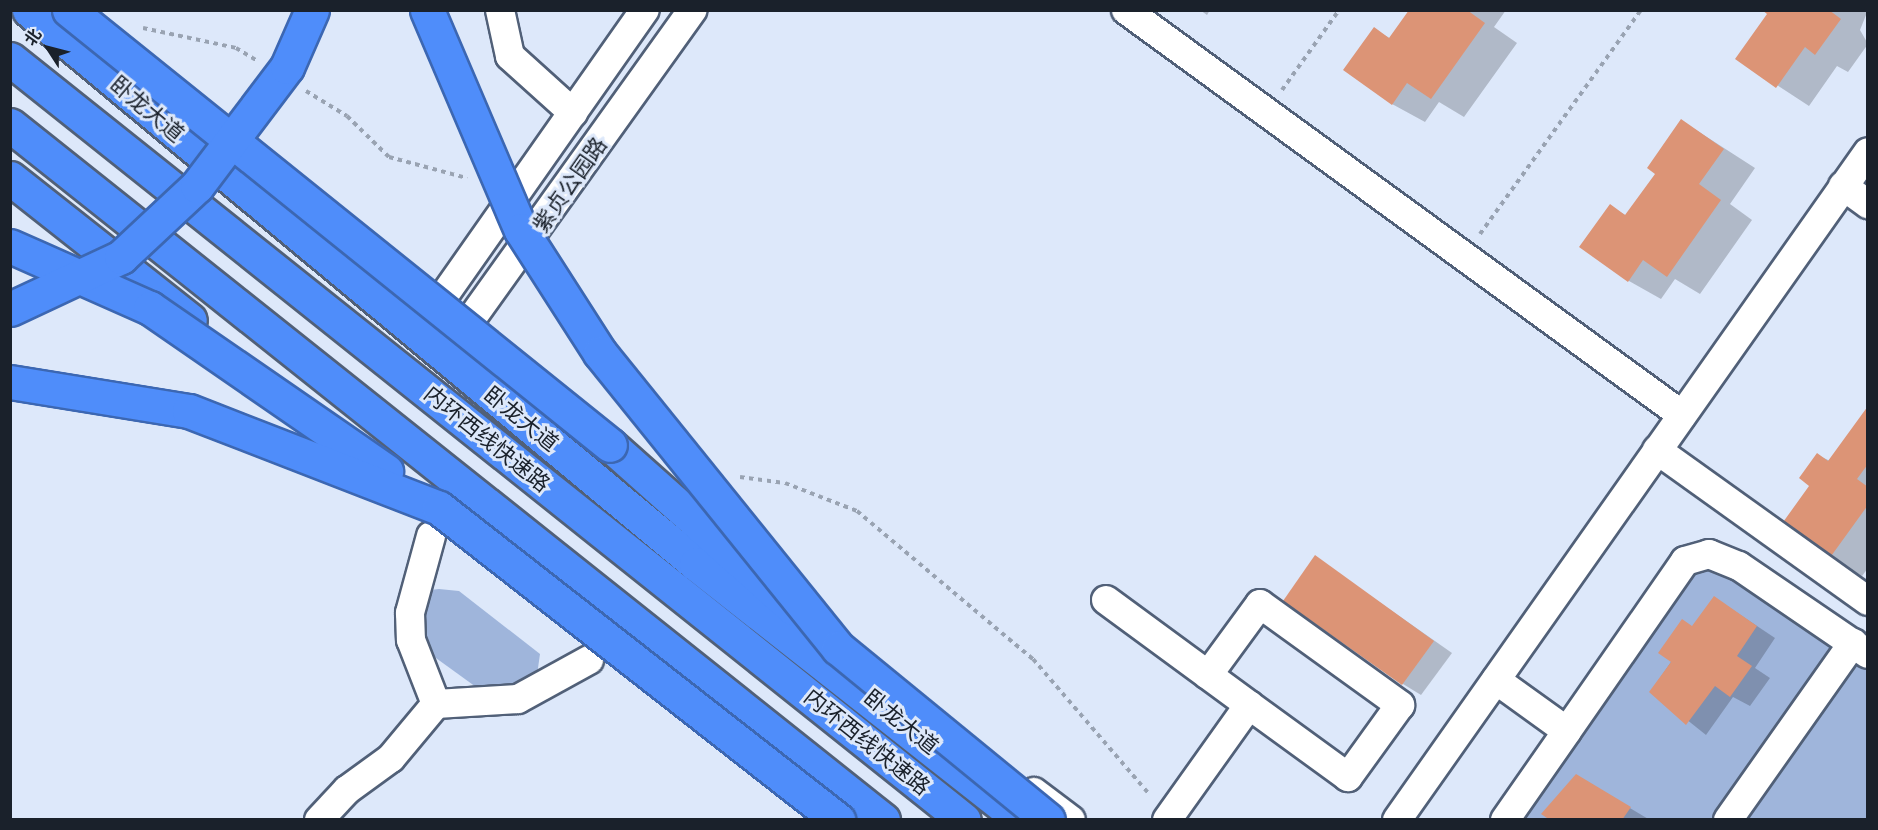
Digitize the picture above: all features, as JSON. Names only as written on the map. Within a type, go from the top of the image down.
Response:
[{"type":"highway","name":"卧龙大道","points":[[29,10],[696,564],[893,715],[1021,819]]},
{"type":"highway","points":[[69,10],[610,444],[838,648],[1048,819]]},
{"type":"highway","points":[[77,10],[322,226],[373,297]]},
{"type":"highway","points":[[10,309],[121,257],[197,186],[286,67],[312,10]]},
{"type":"highway","points":[[427,10],[521,230],[600,353],[838,648]]},
{"type":"highway","name":"内环西线快速路","points":[[10,59],[964,819]]},
{"type":"highway","points":[[10,125],[883,819]]},
{"type":"highway","points":[[10,178],[817,819]]},
{"type":"highway","points":[[10,246],[150,308],[435,522],[838,819]]},
{"type":"highway","points":[[10,382],[189,411],[435,522]]},
{"type":"street","points":[[500,10],[510,56],[573,113]]},
{"type":"street","name":"紫贞公园路","points":[[417,334],[645,10]]},
{"type":"street","name":"紫贞公园路","points":[[444,357],[692,10]]},
{"type":"street","points":[[1126,10],[1682,415]]},
{"type":"street","points":[[1397,819],[1868,152]]},
{"type":"street","points":[[1844,186],[1868,204]]},
{"type":"street","points":[[1657,450],[1868,601]]},
{"type":"street","points":[[435,522],[410,613],[411,631],[436,704]]},
{"type":"street","points":[[1505,819],[1685,561],[1709,554],[1739,566],[1860,649],[1728,819]]},
{"type":"street","points":[[1106,600],[1208,675],[1249,705],[1348,777],[1400,705],[1260,604],[1208,675]]},
{"type":"street","points":[[319,819],[347,790],[392,758],[436,704],[518,699],[589,660]]},
{"type":"street","points":[[1496,680],[1567,731]]},
{"type":"street","points":[[1167,819],[1249,705]]},
{"type":"street","points":[[893,715],[980,752],[1071,819]]},
{"type":"path","points":[[1266,112],[1339,10]]},
{"type":"path","points":[[1464,256],[1641,10]]},
{"type":"shaded area","points":[[1709,554],[1867,654],[1867,819],[1505,820],[1685,561]]},
{"type":"shaded area","points":[[439,589],[459,591],[540,654],[536,682],[494,700],[411,640],[421,591]]},
{"type":"building","points":[[1409,10],[1467,10],[1485,23],[1431,99],[1407,83],[1392,105],[1343,70],[1374,27],[1389,38]]},
{"type":"building","points":[[1762,10],[1829,10],[1841,19],[1815,55],[1805,47],[1776,88],[1735,59],[1767,14]]},
{"type":"building","points":[[1681,119],[1724,149],[1699,184],[1721,200],[1667,277],[1643,260],[1628,282],[1579,247],[1610,204],[1625,215],[1655,174],[1647,168]]},
{"type":"building","points":[[1868,406],[1868,464],[1857,479],[1868,487],[1868,505],[1829,559],[1781,525],[1809,486],[1799,478],[1817,453],[1828,461]]},
{"type":"building","points":[[1315,555],[1434,641],[1402,685],[1283,601]]},
{"type":"building","points":[[1714,596],[1757,626],[1737,656],[1752,666],[1730,697],[1715,686],[1686,725],[1649,692],[1671,662],[1658,653],[1682,619],[1692,626]]},
{"type":"building","points":[[1576,774],[1631,807],[1622,820],[1550,820],[1541,814]]}]
